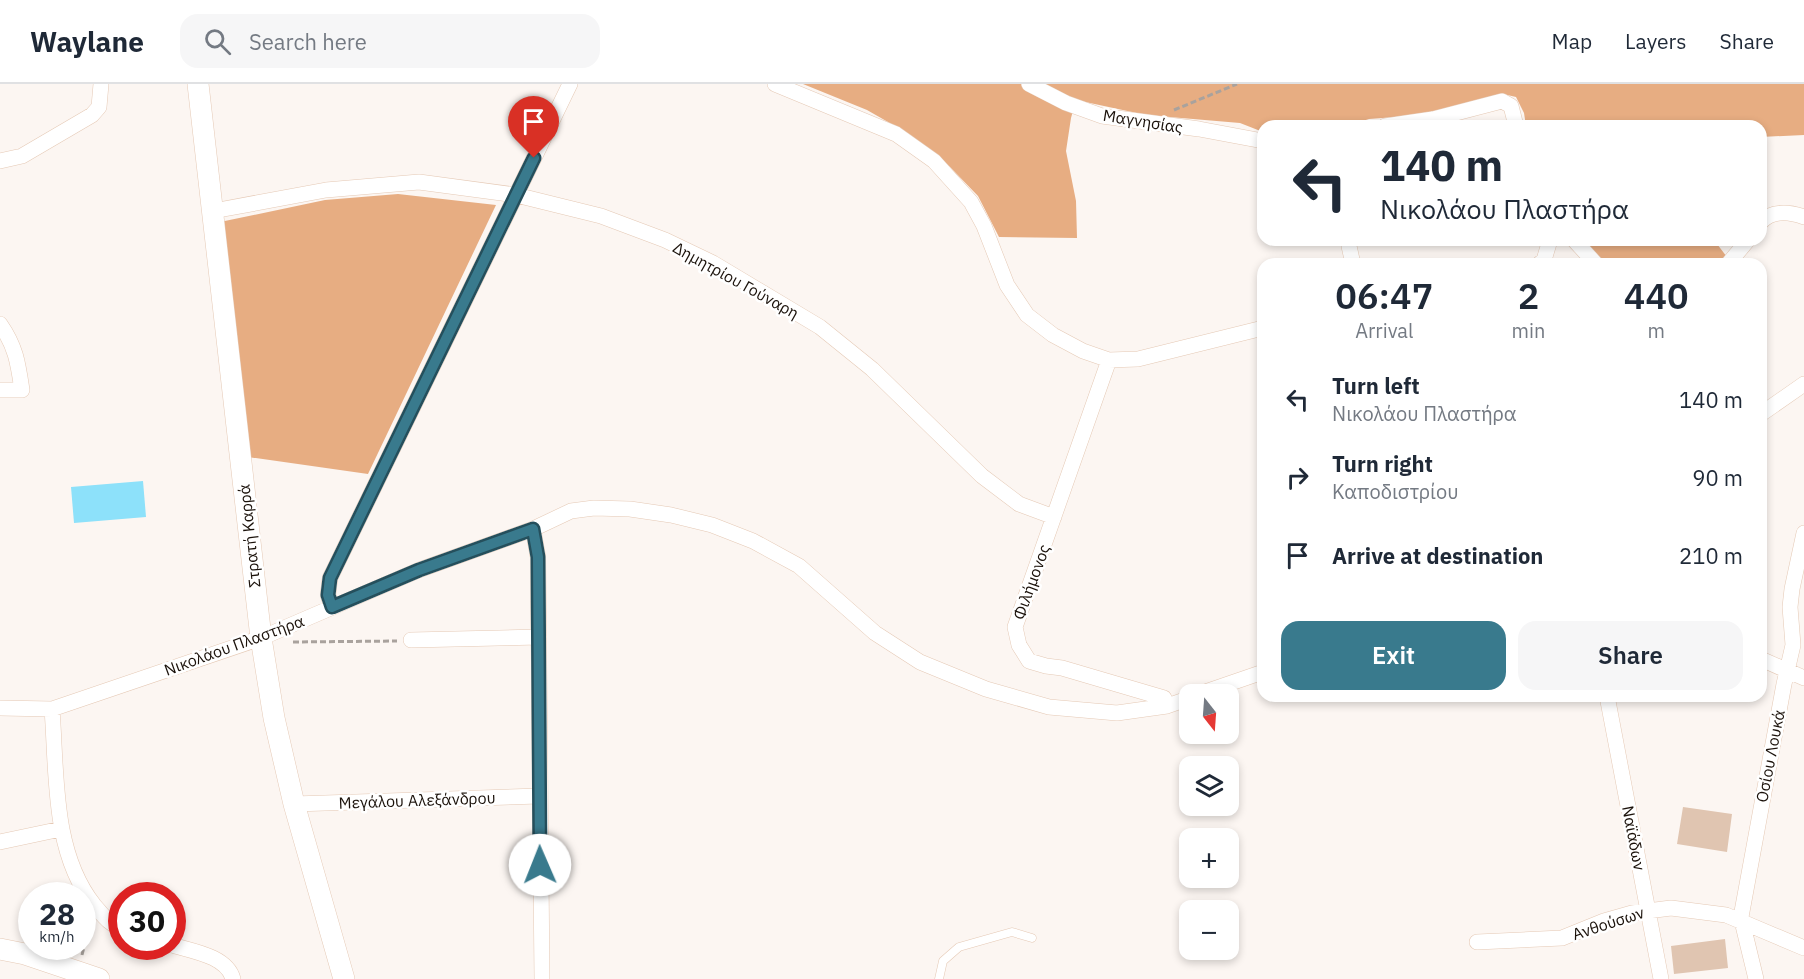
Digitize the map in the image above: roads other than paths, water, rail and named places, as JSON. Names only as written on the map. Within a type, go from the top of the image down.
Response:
[{"type":"street","points":[[0,161],[22,156],[92,115],[99,107],[101,84]]},
{"type":"street","name":"Στρατή Καρρά","points":[[198,84],[261,638],[274,718],[294,804],[344,979]]},
{"type":"street","points":[[332,607],[328,595],[330,578],[570,84]]},
{"type":"street","points":[[775,84],[896,134],[934,161],[971,202],[984,226],[1007,285],[1027,315],[1053,335],[1083,351],[1109,360],[1138,358],[1257,329]]},
{"type":"street","name":"Μαγνησίας","points":[[1029,84],[1066,104],[1094,113],[1257,140]]},
{"type":"street","points":[[1426,120],[1502,101],[1511,106],[1515,120]]},
{"type":"street","name":"Δημητρίου Γούναρη","points":[[213,211],[326,189],[419,182],[516,195],[601,216],[665,240],[713,263],[820,327],[872,369],[982,476],[1019,504],[1054,517]]},
{"type":"street","points":[[1767,217],[1781,212],[1804,217]]},
{"type":"street","points":[[1580,246],[1590,258]]},
{"type":"street","points":[[1733,258],[1743,246]]},
{"type":"street","points":[[0,324],[11,341],[17,358],[22,390],[0,390]]},
{"type":"street","name":"Φιλήμονος","points":[[1109,360],[1015,627],[1019,645],[1029,662],[1062,668],[1164,698],[1167,706]]},
{"type":"street","points":[[1767,410],[1804,384]]},
{"type":"street","name":"Νικολάου Πλαστήρα","points":[[0,708],[52,709],[261,638],[419,570],[533,529],[571,511],[594,508],[654,512],[712,525],[753,541],[800,566],[875,633],[921,662],[986,689],[1049,707],[1085,711],[1117,712],[1167,706],[1179,702]]},
{"type":"street","points":[[533,529],[538,557],[542,979]]},
{"type":"street","name":"Οσίου Λουκά","points":[[1756,979],[1741,921],[1746,882],[1792,645],[1790,607],[1804,533]]},
{"type":"street","points":[[411,640],[539,637]]},
{"type":"street","points":[[1767,661],[1804,678]]},
{"type":"street","points":[[1229,684],[1257,674]]},
{"type":"street","name":"Ναϊάδων","points":[[1608,702],[1661,979]]},
{"type":"street","points":[[52,709],[61,829],[69,862],[83,890],[108,921]]},
{"type":"street","name":"Μεγάλου Αλεξάνδρου","points":[[294,804],[539,796]]},
{"type":"street","points":[[0,842],[10,842],[61,829]]},
{"type":"street","name":"Ανθούσων","points":[[1477,942],[1562,938],[1604,921],[1648,910],[1671,908],[1726,915],[1804,948]]},
{"type":"street","points":[[0,949],[26,954],[99,979]]},
{"type":"street","points":[[186,949],[225,964],[233,979]]},
{"type":"lane","points":[[939,979],[943,961],[959,947],[1012,932],[1032,938]]},
{"type":"water","points":[[143,481],[146,517],[74,523],[71,487]]}]
